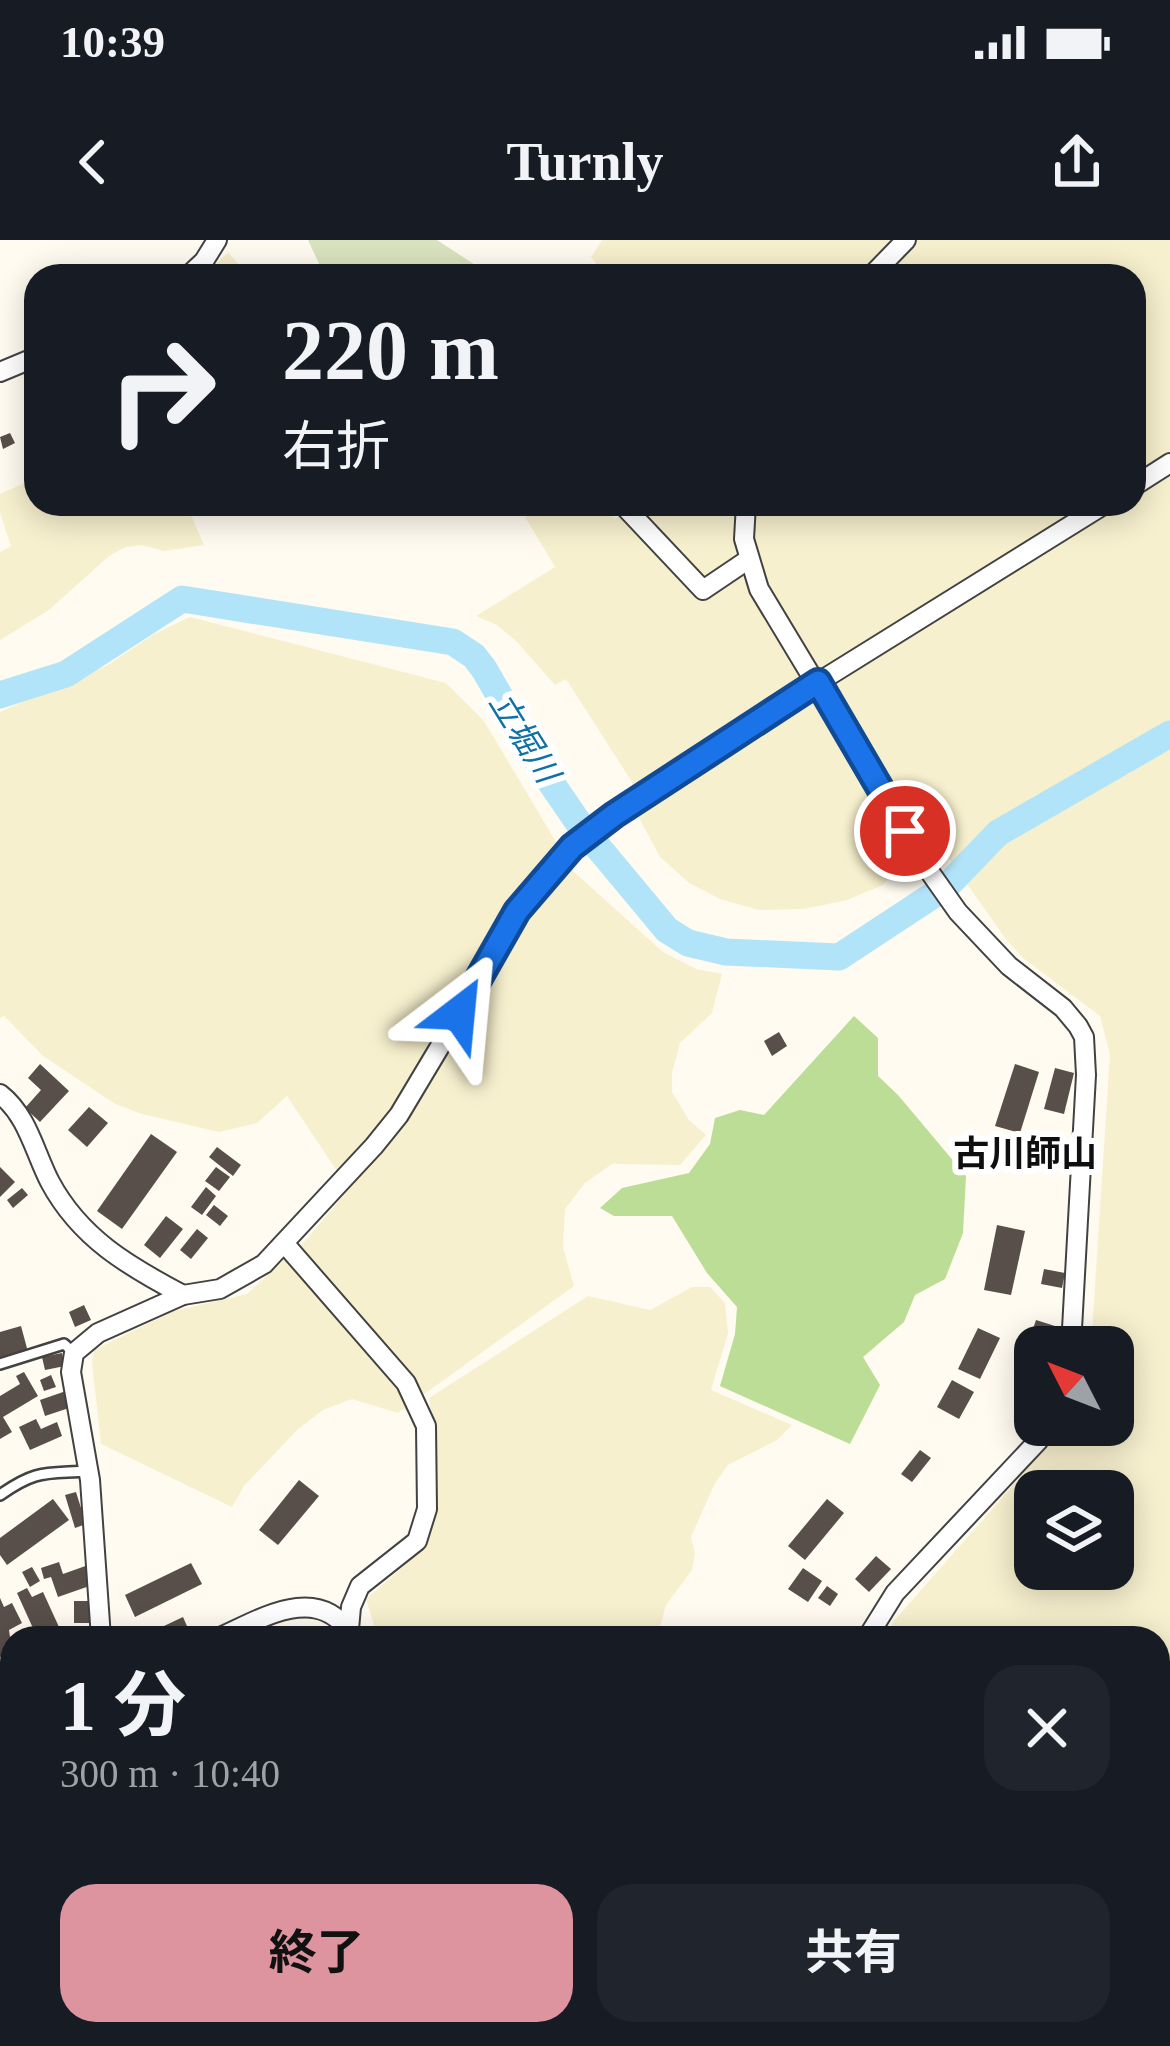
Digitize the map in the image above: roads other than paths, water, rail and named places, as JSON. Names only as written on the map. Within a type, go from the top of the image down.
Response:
[{"type":"street","points":[[883,264],[906,240]]},
{"type":"street","points":[[633,516],[703,590],[749,559]]},
{"type":"street","points":[[745,516],[744,539],[759,589],[927,868],[958,911],[1009,966],[1063,1007],[1084,1037],[1072,1326]]},
{"type":"street","points":[[100,1626],[88,1471],[71,1372],[74,1353],[98,1333],[183,1294],[220,1289],[242,1280],[284,1243],[399,1115],[517,911],[572,847],[818,682],[1086,516]]},
{"type":"street","points":[[0,1094],[12,1103],[27,1128],[73,1220],[133,1268],[183,1294]]},
{"type":"street","points":[[284,1243],[406,1383],[426,1426],[427,1509],[417,1541],[360,1586],[351,1606],[351,1626]]},
{"type":"street","points":[[874,1626],[895,1593],[1033,1446]]},
{"type":"street","points":[[246,1626],[280,1611],[309,1606],[333,1612],[345,1626]]},
{"type":"lane","points":[[0,1364],[64,1344],[74,1353]]},
{"type":"lane","points":[[0,1495],[39,1472],[88,1471]]},
{"type":"waterway","name":"立堀川","points":[[0,695],[66,674],[182,599],[453,642],[484,669],[582,828],[667,930],[688,943],[726,952],[839,957],[947,886],[998,833],[1170,734]]},
{"type":"district","name":"古川師山","points":[[1025,1153]]}]
